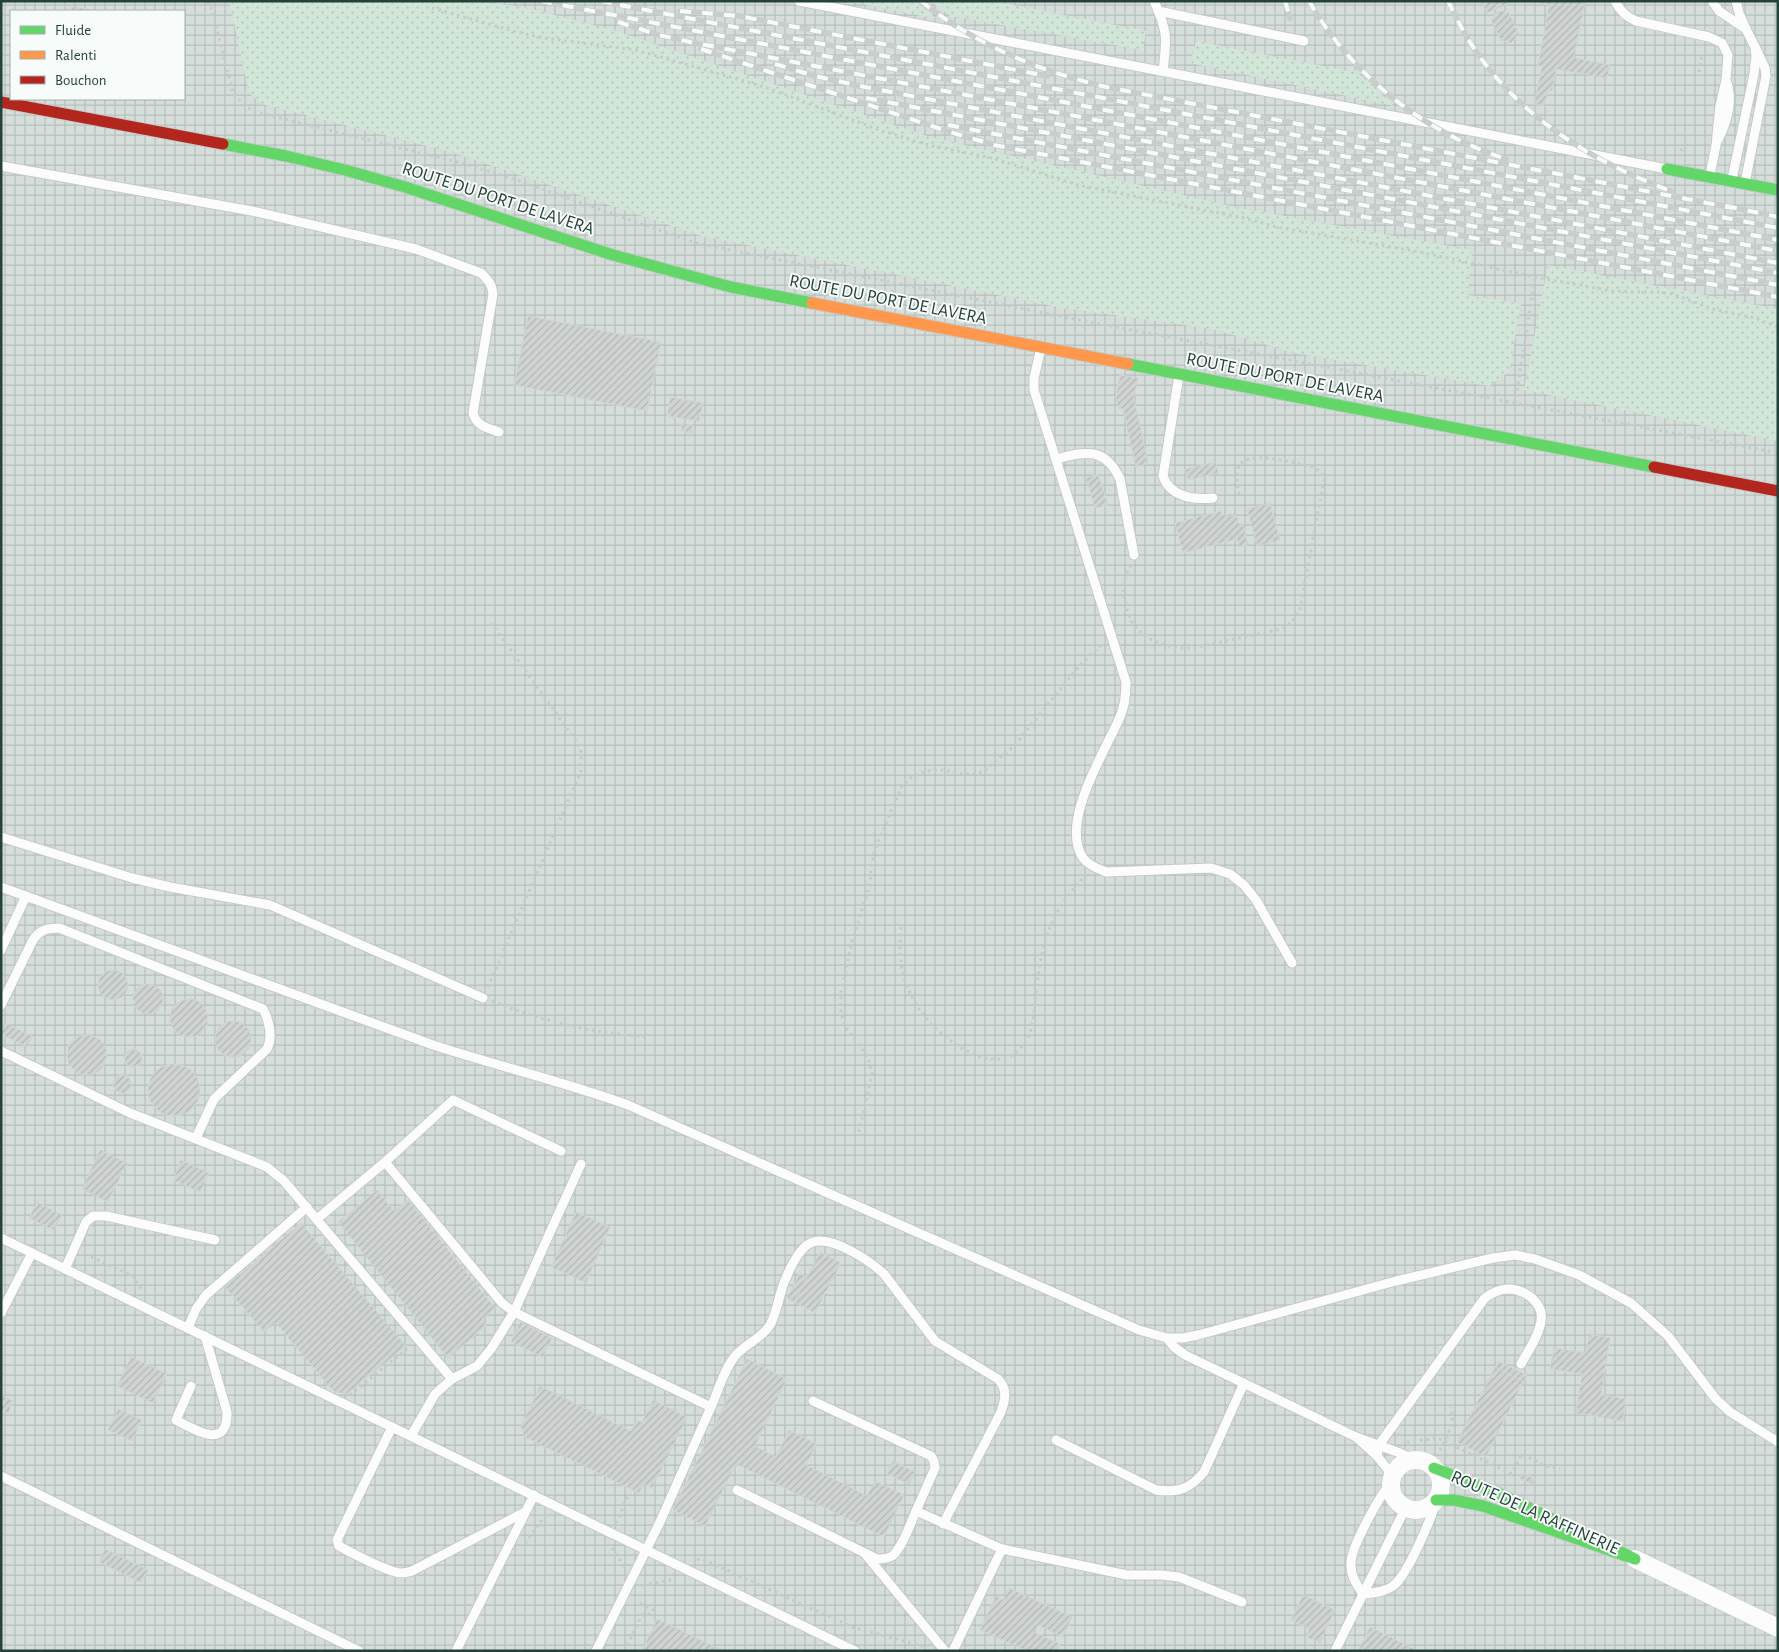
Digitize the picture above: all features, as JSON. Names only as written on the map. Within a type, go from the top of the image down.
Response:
[{"type":"street","name":"ROUTE DU PORT DE LAVERA","points":[[1,102],[268,153],[345,170],[404,186],[613,255],[731,287],[1778,491]]},
{"type":"street","points":[[1667,169],[1778,190]]},
{"type":"street","points":[[1406,1508],[1394,1498],[1392,1480],[1402,1465],[1415,1460]]},
{"type":"street","name":"ROUTE DE LA RAFFINERIE","points":[[1415,1460],[1435,1463],[1778,1628]]},
{"type":"street","name":"ROUTE DE LA RAFFINERIE","points":[[1406,1508],[1419,1509],[1436,1500],[1440,1480],[1435,1463]]},
{"type":"street","name":"ROUTE DE LA RAFFINERIE","points":[[1436,1500],[1454,1500],[1484,1506],[1635,1559]]},
{"type":"lane","points":[[799,1],[1667,169]]},
{"type":"lane","points":[[1154,1],[1166,35],[1163,71]]},
{"type":"lane","points":[[1615,1],[1627,17],[1636,21],[1708,37],[1722,43],[1728,55],[1726,80],[1717,121],[1716,144],[1710,177]]},
{"type":"lane","points":[[1712,1],[1719,10],[1746,29]]},
{"type":"lane","points":[[1736,1],[1746,29],[1766,68],[1745,184]]},
{"type":"lane","points":[[1158,12],[1304,41]]},
{"type":"lane","points":[[1731,181],[1754,74],[1755,47]]},
{"type":"lane","points":[[1,166],[252,211],[416,249],[481,273],[489,280],[493,294],[472,413],[474,419],[479,424],[499,432]]},
{"type":"lane","points":[[1041,348],[1034,378],[1034,390],[1126,682],[1126,696],[1121,715],[1097,762],[1083,798],[1078,825],[1078,844],[1083,859],[1093,867],[1106,872],[1211,868],[1230,874],[1244,885],[1256,900],[1292,963]]},
{"type":"lane","points":[[1179,375],[1164,476],[1166,483],[1185,497],[1197,499],[1213,498]]},
{"type":"lane","points":[[1056,459],[1088,452],[1100,455],[1108,460],[1120,479],[1134,555]]},
{"type":"lane","points":[[1,837],[170,888],[270,905],[483,998]]},
{"type":"lane","points":[[1,887],[433,1045],[498,1066],[592,1092],[628,1105],[1139,1330],[1167,1338],[1183,1338],[1198,1335],[1405,1279],[1493,1258],[1515,1256],[1535,1259],[1579,1275],[1631,1303],[1668,1336],[1716,1398],[1730,1412],[1778,1442]]},
{"type":"lane","points":[[1,950],[26,896]]},
{"type":"lane","points":[[1,1005],[33,940],[38,934],[48,928],[59,928],[262,1009],[266,1015],[270,1037],[267,1049],[214,1099],[196,1138]]},
{"type":"lane","points":[[1,1051],[109,1104],[267,1167],[284,1181],[452,1379]]},
{"type":"lane","points":[[317,1220],[453,1100],[561,1150]]},
{"type":"lane","points":[[385,1162],[502,1303],[514,1312],[711,1406]]},
{"type":"lane","points":[[411,1436],[435,1394],[452,1379],[477,1366],[485,1359],[514,1312],[581,1164]]},
{"type":"lane","points":[[188,1328],[196,1308],[206,1295],[307,1208]]},
{"type":"lane","points":[[65,1269],[86,1222],[93,1216],[106,1216],[215,1240]]},
{"type":"lane","points":[[1,1238],[855,1651]]},
{"type":"lane","points":[[596,1651],[646,1550],[732,1359],[770,1325],[786,1278],[803,1249],[812,1242],[823,1241],[832,1243],[854,1253],[875,1266],[884,1274],[935,1341],[998,1379],[1003,1384],[1004,1401],[1001,1412],[943,1524]]},
{"type":"lane","points":[[1,1313],[32,1253]]},
{"type":"lane","points":[[1377,1456],[1379,1444],[1484,1299],[1499,1290],[1520,1291],[1530,1296],[1537,1303],[1541,1311],[1542,1319],[1540,1326],[1522,1364]]},
{"type":"lane","points":[[191,1386],[176,1420],[208,1435],[218,1434],[224,1428],[227,1421],[227,1412],[205,1336]]},
{"type":"lane","points":[[1167,1338],[1174,1347],[1185,1355],[1356,1437],[1379,1444],[1415,1460]]},
{"type":"lane","points":[[1056,1440],[1156,1490],[1170,1492],[1182,1490],[1195,1482],[1204,1472],[1244,1383]]},
{"type":"lane","points":[[737,1490],[876,1559],[886,1559],[892,1556],[897,1550],[935,1468],[931,1456],[813,1401]]},
{"type":"lane","points":[[392,1427],[337,1540],[339,1546],[393,1571],[402,1573],[412,1571],[525,1512]]},
{"type":"lane","points":[[1356,1437],[1377,1456],[1392,1480],[1377,1503],[1350,1561],[1355,1582],[1363,1594]]},
{"type":"lane","points":[[1,1476],[359,1651]]},
{"type":"lane","points":[[456,1651],[534,1495]]},
{"type":"lane","points":[[1363,1594],[1378,1592],[1391,1587],[1403,1576],[1431,1518],[1436,1500]]},
{"type":"lane","points":[[1335,1651],[1406,1508]]},
{"type":"lane","points":[[916,1511],[1002,1549],[1126,1575],[1180,1577],[1242,1602]]},
{"type":"lane","points":[[954,1651],[1002,1549]]},
{"type":"lane","points":[[864,1553],[945,1651]]},
{"type":"path","points":[[208,1],[233,93],[245,106],[256,112],[461,163],[508,177],[696,243],[1079,320],[1778,453]]},
{"type":"path","points":[[432,8],[544,38],[636,50],[765,87],[879,130],[923,143],[992,158],[1078,185],[1244,218],[1277,227],[1420,252],[1612,291],[1672,294],[1712,309],[1755,318],[1778,327]]},
{"type":"path","points":[[1699,72],[1702,56]]},
{"type":"path","points":[[1681,151],[1687,140]]},
{"type":"path","points":[[1515,403],[1535,276]]},
{"type":"path","points":[[1134,555],[1122,587],[1128,616],[1138,630],[1151,640],[1168,646],[1188,648],[1282,628],[1292,622],[1300,609],[1324,480],[1323,474],[1310,466],[1256,457],[1246,459],[1239,465],[1237,470],[1239,495]]},
{"type":"path","points":[[491,623],[577,742],[582,761],[580,771],[483,998],[549,1021],[610,1034],[649,1037]]},
{"type":"path","points":[[859,1132],[872,1074],[868,1057],[846,1028],[841,1014],[841,992],[852,942],[870,884],[871,867],[876,846],[902,786],[912,777],[926,771],[943,770],[962,774],[983,772],[1016,745],[1080,665],[1112,636]]},
{"type":"path","points":[[900,927],[899,957],[905,982],[916,1004],[931,1024],[956,1046],[977,1056],[996,1060],[1012,1057],[1024,1045],[1032,1029],[1039,968],[1046,936],[1055,915],[1068,893],[1093,867]]},
{"type":"path","points":[[91,1257],[133,1276],[141,1291],[150,1296]]},
{"type":"path","points":[[348,1397],[411,1345]]},
{"type":"path","points":[[1435,1463],[1453,1423],[1451,1407]]},
{"type":"path","points":[[1407,1442],[1438,1438],[1512,1474]]},
{"type":"path","points":[[1509,1481],[1522,1454],[1544,1466],[1560,1469]]},
{"type":"path","points":[[623,1527],[615,1523],[629,1494]]},
{"type":"path","points":[[523,1546],[545,1516],[552,1514]]},
{"type":"path","points":[[608,1542],[628,1572]]},
{"type":"path","points":[[691,1558],[710,1562],[852,1627],[934,1649]]},
{"type":"path","points":[[637,1586],[681,1578]]},
{"type":"path","points":[[625,1651],[640,1619],[651,1614],[653,1610],[640,1603]]},
{"type":"shaded area","points":[[1,1],[1778,1],[1778,1651],[1,1651]]},
{"type":"green space","points":[[227,1],[477,1],[523,7],[613,30],[930,137],[1235,207],[1472,250],[1468,295],[1521,304],[1509,372],[1489,386],[1294,353],[1213,329],[1063,308],[702,236],[451,152],[262,104],[249,93],[230,4]]},
{"type":"green space","points":[[847,1],[915,1],[937,19]]},
{"type":"green space","points":[[930,1],[992,1],[1146,31],[1143,50],[950,16]]},
{"type":"green space","points":[[1196,41],[1348,71],[1351,67],[1394,106],[1190,63]]},
{"type":"green space","points":[[1548,265],[1778,309],[1778,441],[1524,390]]},
{"type":"building","points":[[1481,1],[1509,1],[1510,3],[1487,13]]},
{"type":"building","points":[[1539,1],[1585,1],[1574,58],[1610,65],[1607,78],[1556,69],[1552,91],[1548,91],[1545,106],[1534,104],[1542,66],[1538,66],[1549,5],[1539,3]]},
{"type":"building","points":[[71,6],[92,10],[71,10]]},
{"type":"building","points":[[1496,12],[1509,13],[1519,34],[1511,43],[1501,40],[1491,20]]},
{"type":"building","points":[[528,316],[661,342],[647,411],[514,385]]},
{"type":"building","points":[[1120,375],[1138,378],[1134,399],[1148,463],[1136,467],[1123,409],[1118,408],[1116,397]]},
{"type":"building","points":[[670,397],[703,403],[699,421],[667,416]]},
{"type":"building","points":[[683,423],[693,425],[692,433],[681,431]]},
{"type":"building","points":[[1216,462],[1218,473],[1188,480],[1185,469]]},
{"type":"building","points":[[1098,474],[1108,505],[1095,508],[1086,478]]},
{"type":"building","points":[[1270,503],[1280,540],[1257,546],[1247,509]]},
{"type":"building","points":[[1221,511],[1222,515],[1227,514],[1228,517],[1236,515],[1239,524],[1243,523],[1248,545],[1239,547],[1237,539],[1183,553],[1175,523]]},
{"type":"building","points":[[113,970],[124,974],[128,985],[124,996],[113,1000],[102,996],[98,985],[102,974]]},
{"type":"building","points":[[148,984],[159,988],[163,999],[159,1010],[148,1014],[137,1010],[133,999],[137,988]]},
{"type":"building","points":[[189,999],[202,1005],[208,1018],[202,1031],[189,1037],[176,1031],[170,1018],[176,1005]]},
{"type":"building","points":[[233,1021],[240,1022],[246,1026],[250,1032],[250,1046],[246,1052],[240,1056],[233,1057],[226,1056],[220,1052],[216,1046],[215,1039],[216,1032],[220,1026],[226,1022]]},
{"type":"building","points":[[4,1023],[32,1036],[27,1047],[1,1034],[1,1028]]},
{"type":"building","points":[[91,1035],[98,1038],[104,1044],[107,1055],[106,1063],[98,1072],[91,1075],[83,1075],[76,1072],[68,1063],[67,1051],[70,1044],[79,1036]]},
{"type":"building","points":[[129,1049],[137,1049],[142,1054],[140,1065],[129,1067],[124,1062],[124,1054]]},
{"type":"building","points":[[169,1064],[179,1064],[193,1071],[200,1085],[200,1095],[193,1109],[179,1116],[169,1116],[159,1112],[152,1105],[148,1095],[148,1085],[152,1075],[159,1068]]},
{"type":"building","points":[[118,1075],[126,1075],[131,1080],[129,1091],[118,1093],[113,1088],[113,1080]]},
{"type":"building","points":[[100,1150],[127,1163],[108,1202],[82,1189]]},
{"type":"building","points":[[181,1160],[209,1173],[200,1192],[173,1180]]},
{"type":"building","points":[[377,1190],[394,1211],[408,1200],[495,1308],[482,1319],[486,1326],[448,1358],[338,1222]]},
{"type":"building","points":[[37,1202],[62,1215],[54,1230],[29,1218]]},
{"type":"building","points":[[576,1212],[610,1227],[586,1283],[551,1267]]},
{"type":"building","points":[[301,1223],[406,1346],[347,1394],[335,1392],[328,1385],[276,1323],[264,1332],[225,1287]]},
{"type":"building","points":[[820,1252],[841,1263],[815,1313],[794,1302]]},
{"type":"building","points":[[800,1273],[807,1277],[794,1302],[787,1298]]},
{"type":"building","points":[[520,1322],[552,1338],[543,1357],[511,1342]]},
{"type":"building","points":[[1589,1334],[1610,1338],[1601,1395],[1626,1399],[1623,1421],[1576,1413],[1582,1374],[1550,1369],[1554,1348],[1586,1353]]},
{"type":"building","points":[[131,1357],[167,1374],[153,1403],[117,1386]]},
{"type":"building","points":[[747,1359],[787,1379],[755,1446],[776,1457],[789,1430],[817,1444],[806,1465],[867,1496],[875,1481],[904,1495],[884,1537],[736,1464],[705,1526],[673,1510]]},
{"type":"building","points":[[1498,1361],[1527,1375],[1523,1382],[1495,1367]]},
{"type":"building","points":[[1495,1367],[1523,1382],[1486,1457],[1457,1442]]},
{"type":"building","points":[[540,1386],[631,1431],[637,1420],[642,1422],[653,1400],[687,1417],[652,1488],[644,1484],[639,1493],[525,1437],[521,1427]]},
{"type":"building","points":[[1,1395],[13,1401],[8,1413],[1,1410]]},
{"type":"building","points":[[118,1409],[142,1420],[132,1441],[108,1430]]},
{"type":"building","points":[[893,1461],[915,1472],[909,1484],[887,1474]]},
{"type":"building","points":[[1523,1473],[1535,1479],[1532,1484],[1520,1479]]},
{"type":"building","points":[[105,1549],[148,1570],[141,1583],[99,1562]]},
{"type":"building","points":[[1009,1588],[1072,1617],[1063,1637],[1038,1625],[1034,1632],[1060,1644],[1057,1651],[1027,1651],[980,1630],[996,1596],[1003,1600]]},
{"type":"building","points":[[1303,1595],[1335,1610],[1320,1643],[1306,1637],[1309,1629],[1291,1620]]},
{"type":"building","points":[[657,1619],[724,1651],[642,1651]]},
{"type":"building","points":[[1370,1627],[1418,1651],[1358,1651]]},
{"type":"railway","points":[[541,1],[1778,240]]},
{"type":"railway","points":[[601,1],[626,6]]},
{"type":"railway","points":[[921,1],[942,17],[986,43],[1033,64],[1081,81],[1579,178]]},
{"type":"railway","points":[[1285,1],[1290,18]]},
{"type":"railway","points":[[1309,1],[1326,28],[1346,53],[1368,77],[1393,98],[1447,134],[1476,148],[1506,159]]},
{"type":"railway","points":[[1448,1],[1478,54],[1496,77],[1539,119],[1589,153],[1643,180],[1671,191]]},
{"type":"railway","points":[[620,5],[1778,228]]},
{"type":"railway","points":[[680,11],[739,16],[1047,76]]},
{"type":"railway","points":[[618,22],[659,35],[690,42],[1778,251]]},
{"type":"railway","points":[[701,49],[994,145],[1778,297]]},
{"type":"railway","points":[[775,64],[815,76],[860,86],[1778,263]]},
{"type":"railway","points":[[866,98],[1778,273]]},
{"type":"railway","points":[[948,125],[1778,285]]},
{"type":"railway","points":[[1574,177],[1733,208]]},
{"type":"railway","points":[[1726,206],[1778,217]]},
{"type":"traffic: fast","points":[[223,144],[345,170],[405,187],[613,255],[731,287],[812,303]]},
{"type":"traffic: fast","points":[[1667,169],[1778,190]]},
{"type":"traffic: fast","points":[[1128,364],[1654,467]]},
{"type":"traffic: fast","points":[[1434,1468],[1498,1493],[1635,1559],[1483,1506],[1454,1500],[1436,1500]]},
{"type":"traffic: slow","points":[[812,303],[1128,364]]},
{"type":"traffic: jam","points":[[1,102],[223,144]]},
{"type":"traffic: jam","points":[[1654,467],[1778,491]]}]
